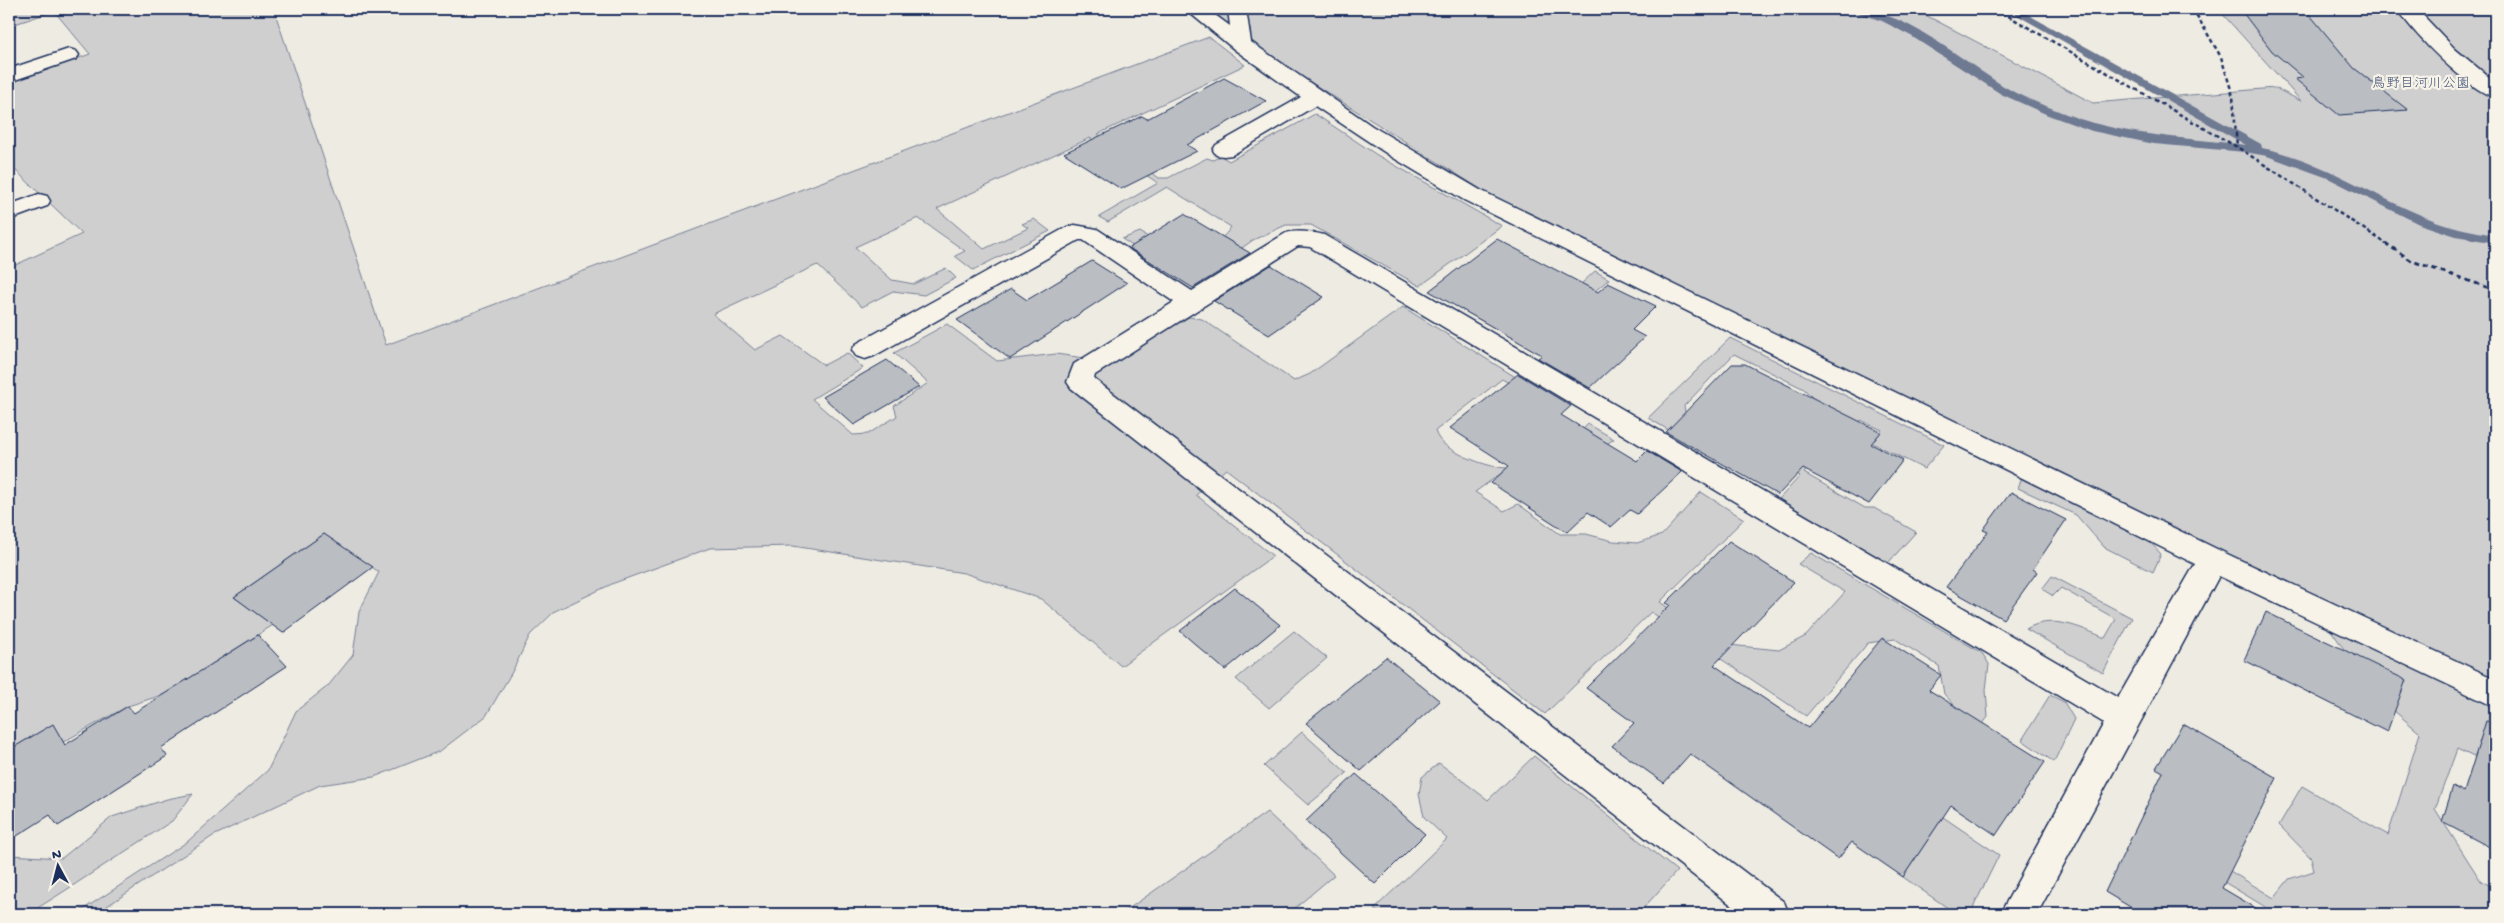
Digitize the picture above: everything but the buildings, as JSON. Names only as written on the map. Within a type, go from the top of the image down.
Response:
[{"type":"street","points":[[1195,9],[1314,98],[1391,149],[1481,200],[2213,560],[2495,694]]},
{"type":"street","points":[[1237,9],[1242,46]]},
{"type":"street","points":[[2407,9],[2434,42],[2469,73],[2495,91]]},
{"type":"street","points":[[9,76],[69,55]]},
{"type":"street","points":[[1224,150],[1314,98]]},
{"type":"street","points":[[9,214],[39,201]]},
{"type":"street","points":[[864,350],[1075,232],[1089,234],[1191,302]]},
{"type":"street","points":[[1772,914],[1080,382],[1082,370],[1294,238],[1316,240],[2124,718]]},
{"type":"street","points":[[2018,914],[2124,718],[2213,560]]},
{"type":"path","points":[[1996,9],[2237,147],[2412,261],[2495,290]]},
{"type":"path","points":[[2193,9],[2221,57],[2233,96],[2237,147]]},
{"type":"green space","points":[[9,9],[288,9],[275,13],[386,345],[1209,37],[1245,65],[1098,134],[1159,178],[1168,178],[1207,158],[1213,160],[1221,156],[1229,161],[1315,114],[1377,155],[1502,226],[1420,286],[1311,225],[1286,225],[1253,240],[1203,276],[1185,281],[1122,239],[1140,232],[1148,237],[1145,241],[1159,252],[1165,256],[1177,259],[1195,256],[1204,251],[1220,240],[1231,227],[1167,187],[1108,222],[1099,217],[1158,183],[1090,138],[937,209],[984,249],[1028,228],[1022,224],[1034,219],[1050,231],[973,270],[955,256],[965,251],[918,218],[855,247],[892,280],[914,284],[946,268],[956,278],[924,295],[893,291],[862,307],[817,265],[713,314],[755,350],[783,336],[824,365],[847,353],[863,368],[812,399],[853,435],[868,434],[897,416],[894,406],[928,383],[894,353],[947,324],[997,361],[1056,354],[1112,362],[1189,317],[1202,319],[1294,381],[1310,374],[1403,307],[1567,409],[1560,413],[1502,379],[1435,431],[1440,440],[1452,450],[1485,464],[1502,468],[1518,468],[1546,458],[1574,438],[1588,424],[1614,439],[1590,455],[1572,458],[1530,488],[1503,472],[1475,492],[1504,511],[1518,504],[1560,534],[1586,534],[1613,541],[1637,543],[1662,535],[1701,492],[1744,519],[1660,602],[1719,644],[1779,650],[1806,636],[1845,592],[1798,564],[1811,553],[1982,653],[1989,664],[1986,690],[1988,717],[1937,784],[1908,767],[1957,708],[1944,694],[1939,666],[1895,639],[1868,643],[1806,716],[1651,612],[1545,714],[1226,469],[1196,495],[1273,556],[1121,666],[1041,599],[964,573],[793,546],[710,548],[614,583],[555,611],[530,635],[512,672],[486,716],[440,751],[374,777],[320,785],[213,836],[95,914],[76,914],[187,842],[268,770],[296,711],[328,686],[353,655],[359,612],[379,572],[324,534],[234,597],[273,625],[165,694],[128,706],[63,742],[52,725],[9,750],[9,268],[82,234],[9,164],[9,84],[90,54],[54,11],[9,26]]},
{"type":"green space","name":"鳥野目河川公園","points":[[1207,9],[1914,9],[2093,103],[2275,88],[2301,101],[2218,9],[2495,9],[2495,767],[2457,749],[2435,809],[2481,881],[2495,888],[2495,914],[2277,914],[2196,865],[2204,855],[2274,898],[2289,879],[2314,871],[2311,858],[2279,825],[2302,786],[2388,835],[2420,733],[2385,703],[2362,676],[2333,633],[2277,579],[1694,298],[1482,190],[1253,46]]},
{"type":"green space","points":[[1595,271],[1609,279],[1572,311],[1545,296],[1500,331],[1454,305],[1460,303],[1491,320],[1528,295],[1542,288],[1566,298]]},
{"type":"green space","points":[[1730,338],[1944,445],[1924,469],[1845,429],[1804,473],[1865,508],[1874,508],[1916,532],[1888,563],[1779,499],[1800,476],[1746,446],[1814,399],[1804,389],[1734,354],[1684,406],[1691,443],[1648,418]],"holes":[[[1861,420],[1882,430],[1875,440],[1854,429]]]},
{"type":"green space","points":[[2022,477],[2147,539],[2161,554],[2153,572],[2104,547],[2076,515],[2018,488]]},
{"type":"green space","points":[[2052,576],[2132,618],[2103,673],[2026,629],[2036,625],[2056,622],[2076,626],[2105,638],[2116,619],[2061,588],[2053,596],[2042,589]]},
{"type":"green space","points":[[1294,631],[1327,658],[1269,708],[1236,679]]},
{"type":"green space","points":[[2050,695],[2064,702],[2074,719],[2054,762],[2022,740]]},
{"type":"green space","points":[[1302,732],[1347,773],[1308,805],[1264,766]]},
{"type":"green space","points":[[1534,756],[1677,871],[1638,914],[1380,914],[1374,909],[1447,839],[1424,817],[1419,794],[1422,777],[1439,763],[1488,800]]},
{"type":"green space","points":[[193,794],[172,821],[28,914],[9,914],[9,855],[62,858],[112,817],[167,799]]},
{"type":"green space","points":[[1267,812],[1334,875],[1288,914],[1121,914]]},
{"type":"green space","points":[[1943,817],[1999,855],[1970,914],[1951,914],[1952,911],[1903,877]]},
{"type":"waterway","points":[[1851,9],[1886,19],[1915,34],[2005,92],[2052,113],[2096,129],[2154,140],[2245,148],[2270,153],[2332,175],[2423,221],[2456,232],[2495,239]]},
{"type":"waterway","points":[[2011,9],[2257,146]]}]
